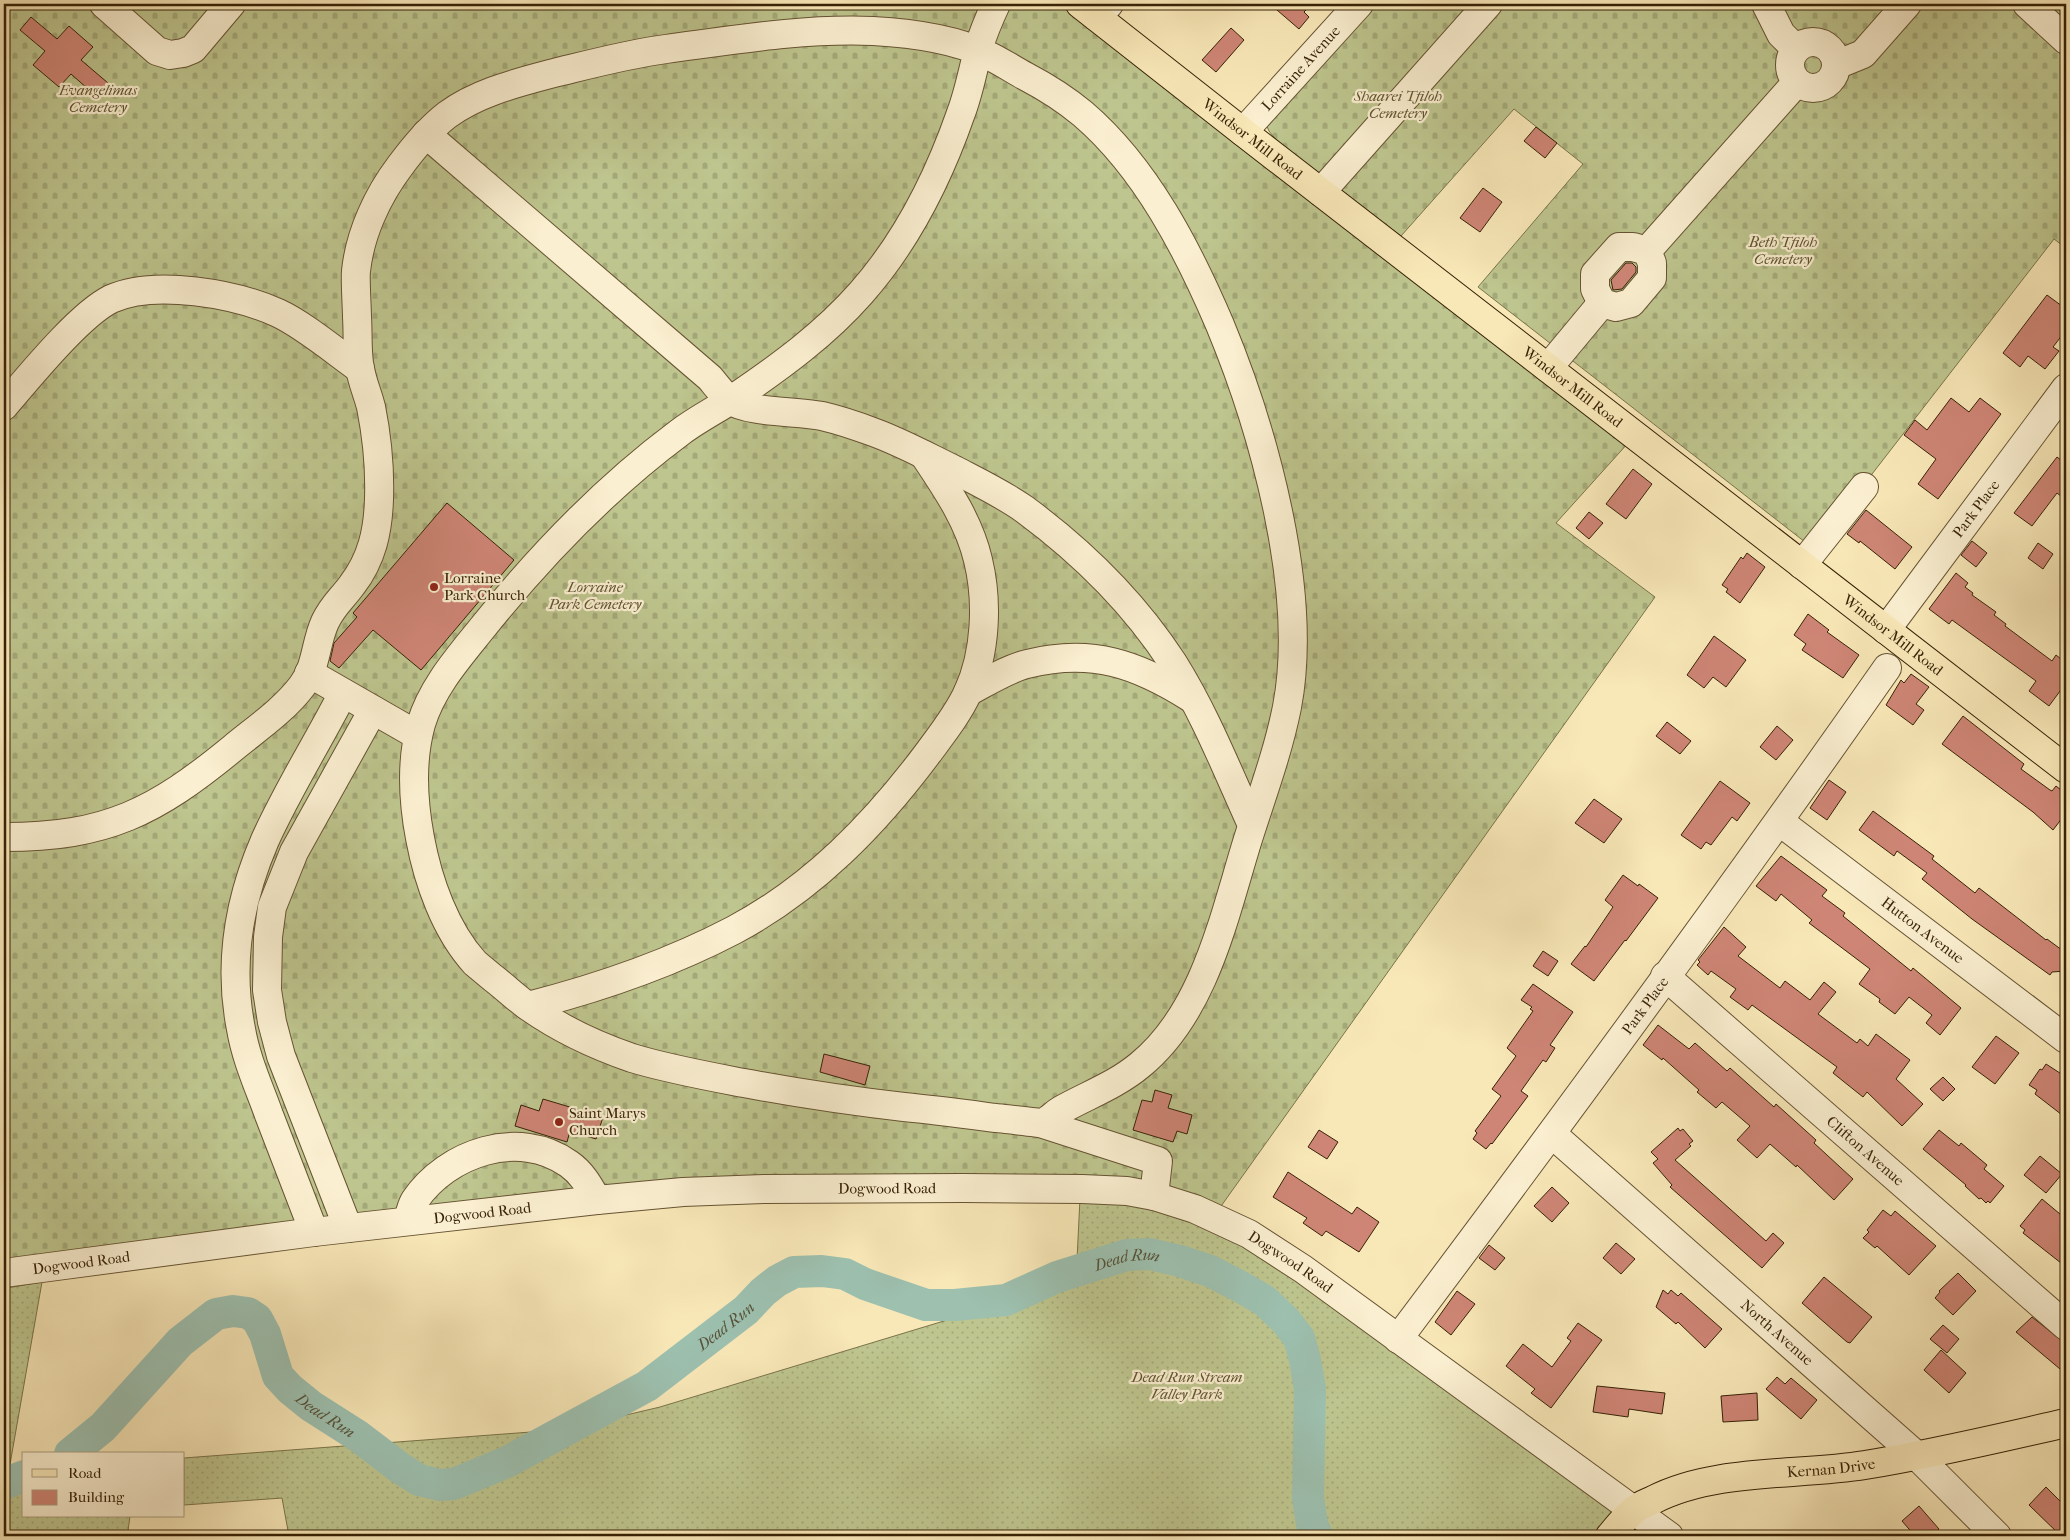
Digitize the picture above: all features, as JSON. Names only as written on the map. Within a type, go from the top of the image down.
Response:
[{"type":"main road","name":"Windsor Mill Road","points":[[1095,8],[1243,132],[2066,769]]},
{"type":"main road","name":"Kernan Drive","points":[[1610,1536],[1633,1510],[1669,1492],[1711,1480],[1824,1471],[1917,1456],[2066,1423]]},
{"type":"street","points":[[104,4],[157,51],[170,55],[183,53],[193,48],[231,4]]},
{"type":"street","points":[[996,4],[978,50],[966,100],[944,158],[921,206],[898,246],[872,281],[846,310],[812,341],[730,401],[686,428],[642,463],[584,513],[523,577],[456,661],[428,704],[417,735],[414,775],[415,813],[423,859],[436,895],[453,932],[474,962],[528,1006],[581,1036],[627,1056],[697,1074],[775,1089],[864,1102],[1040,1123],[1158,1161],[1154,1196]]},
{"type":"street","name":"Lorraine Avenue","points":[[1243,132],[1360,4]]},
{"type":"street","points":[[1321,192],[1488,4]]},
{"type":"street","points":[[1766,4],[1781,34],[1796,49]]},
{"type":"street","points":[[1836,65],[1863,54],[1907,4]]},
{"type":"street","points":[[2027,4],[2066,40]]},
{"type":"street","points":[[4,837],[54,836],[94,829],[129,818],[201,774],[267,719],[295,694],[305,682],[315,662],[327,616],[360,575],[372,553],[379,498],[377,445],[372,411],[360,369],[356,268],[362,244],[383,190],[426,134],[452,110],[508,86],[635,54],[806,33],[869,31],[912,35],[978,50],[1049,89],[1081,112],[1106,136],[1133,169],[1157,204],[1189,260],[1218,322],[1243,387],[1262,449],[1278,516],[1288,570],[1292,612],[1291,684],[1284,721],[1228,904],[1196,992],[1168,1037],[1148,1058],[1128,1074],[1096,1094],[1066,1107],[1040,1123]]},
{"type":"street","points":[[1810,41],[1828,46],[1836,65],[1831,79],[1822,86],[1809,88],[1797,82],[1791,74],[1789,61],[1796,49],[1801,44],[1810,41]]},
{"type":"street","points":[[1647,251],[1797,82]]},
{"type":"street","points":[[426,134],[710,378],[730,401],[752,409],[823,416],[874,432],[924,454],[1023,508],[1074,550],[1110,584],[1146,626],[1172,662],[1195,701],[1217,745],[1252,825]]},
{"type":"street","points":[[1619,247],[1633,247],[1647,251],[1652,263],[1652,278],[1631,303],[1616,307],[1602,303],[1595,290],[1595,274],[1619,247]]},
{"type":"street","points":[[4,406],[68,335],[90,315],[111,300],[129,294],[148,291],[181,290],[249,301],[280,314],[360,369]]},
{"type":"street","points":[[1548,368],[1602,303]]},
{"type":"street","name":"Park Place","points":[[1886,630],[2066,388]]},
{"type":"street","points":[[528,1006],[586,992],[647,969],[726,934],[775,906],[843,851],[878,816],[938,739],[968,692],[978,663],[983,632],[982,585],[972,538],[955,502],[924,454]]},
{"type":"street","points":[[1802,565],[1864,487]]},
{"type":"street","points":[[968,692],[1026,664],[1058,659],[1085,658],[1112,661],[1139,669],[1162,680],[1195,701]]},
{"type":"street","name":"Park Place","points":[[1398,1339],[1552,1134],[1665,976],[1780,822],[1887,668]]},
{"type":"street","points":[[309,673],[417,735]]},
{"type":"street","points":[[314,1232],[251,1066],[241,1030],[235,968],[240,919],[253,871],[266,840],[344,693]]},
{"type":"street","points":[[348,1228],[281,1056],[272,1022],[267,990],[266,965],[272,907],[294,852],[373,710]]},
{"type":"street","name":"Hutton Avenue","points":[[1780,822],[2066,1038]]},
{"type":"street","points":[[240,919],[270,923]]},
{"type":"street","name":"Clifton Avenue","points":[[1665,976],[2066,1326]]},
{"type":"street","name":"North Avenue","points":[[1552,1134],[1917,1456],[1997,1536]]},
{"type":"street","points":[[407,1221],[414,1202],[432,1180],[451,1164],[476,1154],[506,1147],[531,1148],[552,1154],[570,1164],[584,1178],[596,1200]]},
{"type":"street","name":"Dogwood Road","points":[[4,1273],[314,1232],[683,1192],[784,1189],[1082,1189],[1127,1191],[1154,1196],[1195,1209],[1249,1234],[1303,1269],[1670,1536]]},
{"type":"green space","name":"Lorraine Park Cemetery","points":[[4,4],[1064,4],[1629,442],[1556,523],[1655,597],[1219,1209],[763,1179],[4,1262]]},
{"type":"green space","name":"Beth Tfiloh Cemetery","points":[[1368,4],[2066,4],[2066,248],[2054,239],[1814,549],[1478,287],[1583,164],[1514,109],[1401,236],[1277,141],[1269,131],[1264,120]]},
{"type":"green space","name":"Dead Run Stream Valley Park","points":[[1080,1198],[1167,1207],[1255,1250],[1653,1536],[289,1536],[282,1498],[185,1505],[185,1458],[531,1432],[588,1424],[660,1407],[1076,1281]]},
{"type":"green space","points":[[42,1282],[6,1487],[22,1483],[22,1518],[130,1518],[128,1531],[45,1536],[4,1536],[4,1291],[7,1291],[7,1288]]},
{"type":"building","points":[[1270,4],[1312,4],[1304,12],[1309,17],[1299,29]]},
{"type":"building","points":[[31,17],[57,39],[69,26],[93,47],[81,60],[108,83],[96,96],[71,74],[59,87],[33,65],[45,51],[20,30]]},
{"type":"building","points":[[1231,28],[1244,40],[1216,72],[1202,60]]},
{"type":"building","points":[[1536,127],[1557,143],[1545,158],[1524,141]]},
{"type":"building","points":[[1483,188],[1502,202],[1480,232],[1460,218]]},
{"type":"building","points":[[1626,263],[1632,263],[1636,267],[1636,272],[1622,289],[1613,290],[1611,280]]},
{"type":"building","points":[[2047,295],[2066,309],[2066,330],[2053,347],[2059,351],[2045,369],[2028,356],[2020,367],[2003,353]]},
{"type":"building","points":[[1951,398],[1969,412],[1980,398],[2001,414],[1938,499],[1918,484],[1936,459],[1904,435],[1915,420],[1927,430]]},
{"type":"building","points":[[2057,457],[2066,464],[2066,500],[2057,493],[2032,526],[2014,513]]},
{"type":"building","points":[[1633,469],[1652,484],[1626,519],[1606,504]]},
{"type":"building","name":"Lorraine Park Church","points":[[447,503],[514,560],[421,670],[373,630],[339,668],[330,661],[334,643],[357,617],[353,613]]},
{"type":"building","points":[[1866,510],[1912,547],[1895,569],[1860,541],[1859,543],[1847,534]]},
{"type":"building","points":[[1589,512],[1603,523],[1589,539],[1576,528]]},
{"type":"building","points":[[1972,541],[1987,553],[1976,567],[1961,555]]},
{"type":"building","points":[[2038,543],[2053,554],[2043,569],[2028,558]]},
{"type":"building","points":[[1747,553],[1765,567],[1740,603],[1726,592],[1728,589],[1722,585],[1741,557],[1743,559]]},
{"type":"building","points":[[1956,573],[1968,583],[1965,587],[1973,593],[1972,595],[1996,612],[1994,615],[2006,624],[2005,626],[2052,661],[2056,655],[2066,663],[2066,683],[2049,706],[2029,691],[2036,681],[1952,620],[1949,624],[1929,609]]},
{"type":"building","points":[[1808,614],[1829,630],[1827,632],[1859,655],[1843,678],[1802,650],[1806,644],[1794,635]]},
{"type":"building","points":[[1714,636],[1746,660],[1726,687],[1713,677],[1704,688],[1687,675]]},
{"type":"building","points":[[1911,674],[1929,687],[1916,704],[1924,710],[1913,725],[1886,705],[1901,680],[1904,683]]},
{"type":"building","points":[[1963,716],[2024,764],[2021,769],[2050,790],[2052,791],[2056,786],[2066,794],[2066,813],[2053,830],[2033,812],[1942,744]]},
{"type":"building","points":[[1667,722],[1691,741],[1680,754],[1656,736]]},
{"type":"building","points":[[1777,726],[1793,740],[1776,760],[1760,747]]},
{"type":"building","points":[[1829,780],[1846,792],[1827,820],[1810,808]]},
{"type":"building","points":[[1720,781],[1750,803],[1737,821],[1732,817],[1711,845],[1706,842],[1701,849],[1681,835]]},
{"type":"building","points":[[1594,799],[1622,819],[1604,843],[1575,823]]},
{"type":"building","points":[[1873,811],[1934,856],[1932,859],[1975,893],[1979,888],[2046,940],[2066,953],[2066,971],[2052,972],[2050,975],[1972,919],[1922,879],[1927,873],[1897,851],[1894,856],[1859,830]]},
{"type":"building","points":[[1781,856],[1827,890],[1822,896],[1845,913],[1843,916],[1911,971],[1913,968],[1961,1008],[1940,1035],[1926,1023],[1932,1015],[1909,997],[1895,1014],[1879,1002],[1880,999],[1859,984],[1870,969],[1809,923],[1812,920],[1781,894],[1776,901],[1756,886]]},
{"type":"building","points":[[1623,875],[1658,898],[1594,981],[1571,964],[1586,947],[1613,907],[1605,900]]},
{"type":"building","points":[[1724,927],[1746,947],[1738,956],[1780,988],[1785,981],[1810,1000],[1824,982],[1836,992],[1818,1014],[1857,1043],[1860,1039],[1868,1046],[1876,1034],[1910,1060],[1896,1079],[1923,1104],[1902,1126],[1867,1092],[1863,1097],[1833,1073],[1837,1067],[1752,1005],[1748,1010],[1730,997],[1736,989],[1711,971],[1708,975],[1697,965],[1700,962],[1698,960]]},
{"type":"building","points":[[1543,951],[1558,961],[1548,976],[1533,966]]},
{"type":"building","points":[[1533,984],[1573,1012],[1550,1045],[1555,1048],[1546,1062],[1543,1060],[1521,1091],[1528,1096],[1492,1144],[1486,1149],[1473,1139],[1477,1133],[1475,1131],[1501,1096],[1492,1089],[1516,1056],[1507,1048],[1533,1011],[1530,1009],[1532,1007],[1521,1000]]},
{"type":"building","points":[[1658,1025],[1689,1049],[1695,1043],[1727,1071],[1730,1068],[1774,1107],[1776,1104],[1816,1140],[1814,1143],[1853,1179],[1834,1200],[1797,1165],[1796,1167],[1770,1144],[1757,1158],[1737,1140],[1750,1126],[1722,1102],[1716,1108],[1663,1058],[1662,1060],[1643,1045]]},
{"type":"building","points":[[1996,1036],[2019,1053],[1995,1084],[1972,1067]]},
{"type":"building","points":[[824,1054],[870,1066],[865,1085],[820,1072]]},
{"type":"building","points":[[2046,1064],[2066,1077],[2066,1118],[2035,1094],[2037,1090],[2029,1085],[2040,1069],[2042,1070]]},
{"type":"building","points":[[1943,1077],[1955,1089],[1943,1101],[1930,1089]]},
{"type":"building","points":[[1155,1090],[1172,1095],[1168,1108],[1192,1115],[1187,1134],[1177,1131],[1173,1142],[1133,1130],[1142,1100],[1152,1102]]},
{"type":"building","name":"Saint Marys Church","points":[[543,1099],[603,1117],[596,1139],[570,1131],[567,1142],[515,1126],[521,1105],[539,1111]]},
{"type":"building","points":[[1678,1128],[1680,1131],[1683,1129],[1693,1141],[1689,1144],[1691,1146],[1675,1160],[1766,1241],[1773,1233],[1784,1243],[1762,1268],[1670,1187],[1672,1185],[1653,1163],[1658,1159],[1651,1152]]},
{"type":"building","points":[[1319,1130],[1338,1142],[1327,1159],[1308,1147]]},
{"type":"building","points":[[1939,1130],[1959,1146],[1961,1143],[1987,1165],[1984,1169],[2004,1186],[1990,1203],[1988,1201],[1986,1203],[1981,1198],[1979,1199],[1966,1185],[1923,1149]]},
{"type":"building","points":[[2040,1156],[2062,1174],[2046,1193],[2024,1175]]},
{"type":"building","points":[[1288,1172],[1352,1214],[1357,1207],[1379,1222],[1359,1252],[1326,1231],[1322,1236],[1303,1223],[1307,1218],[1273,1197]]},
{"type":"building","points":[[1552,1187],[1569,1203],[1552,1222],[1534,1206]]},
{"type":"building","points":[[2042,1199],[2066,1219],[2066,1267],[2023,1233],[2025,1230],[2020,1226]]},
{"type":"building","points":[[1883,1210],[1891,1216],[1895,1211],[1936,1246],[1909,1275],[1877,1246],[1875,1248],[1863,1238]]},
{"type":"building","points":[[1616,1243],[1635,1259],[1621,1274],[1603,1258]]},
{"type":"building","points":[[1489,1245],[1505,1258],[1495,1270],[1479,1258]]},
{"type":"building","points":[[1958,1273],[1976,1291],[1953,1315],[1935,1298],[1939,1291]]},
{"type":"building","points":[[1824,1277],[1872,1317],[1850,1343],[1802,1303]]},
{"type":"building","points":[[1663,1290],[1668,1294],[1671,1290],[1678,1296],[1681,1293],[1722,1329],[1705,1348],[1678,1322],[1676,1324],[1656,1307]]},
{"type":"building","points":[[1457,1291],[1475,1304],[1451,1335],[1435,1322]]},
{"type":"building","points":[[2032,1317],[2066,1344],[2066,1362],[2060,1369],[2016,1332]]},
{"type":"building","points":[[1578,1323],[1602,1340],[1551,1408],[1531,1393],[1535,1389],[1506,1366],[1523,1344],[1552,1367],[1571,1341],[1567,1338]]},
{"type":"building","points":[[1943,1325],[1959,1339],[1947,1353],[1930,1339]]},
{"type":"building","points":[[1941,1350],[1966,1373],[1949,1393],[1924,1370]]},
{"type":"building","points":[[1777,1377],[1785,1384],[1791,1378],[1817,1400],[1801,1419],[1766,1389]]},
{"type":"building","points":[[1597,1386],[1665,1393],[1662,1414],[1629,1409],[1628,1417],[1593,1412]]},
{"type":"building","points":[[1757,1393],[1758,1420],[1723,1422],[1721,1396]]},
{"type":"building","points":[[2046,1487],[2066,1507],[2066,1536],[2061,1536],[2029,1505]]},
{"type":"building","points":[[1919,1506],[1939,1529],[1930,1536],[1915,1536],[1902,1521]]},
{"type":"waterway","name":"Dead Run","points":[[72,1452],[103,1427],[180,1342],[216,1314],[233,1311],[248,1313],[257,1319],[265,1334],[278,1376],[290,1389],[311,1406],[358,1436],[400,1468],[419,1480],[440,1485],[454,1484],[507,1462],[647,1386],[746,1310],[763,1292],[777,1281],[794,1272],[822,1271],[845,1274],[865,1284],[926,1305],[955,1305],[1006,1300],[1057,1277],[1127,1255],[1150,1254],[1210,1271],[1241,1287],[1265,1301],[1286,1321],[1299,1338],[1310,1389],[1308,1498],[1312,1524],[1317,1536]]},
{"type":"waterway","name":"Dead Run","points":[[4,1484],[22,1477]]},
{"type":"place","name":"Lorraine Park Church","points":[[434,587]]},
{"type":"place","name":"Saint Marys Church","points":[[559,1122]]},
{"type":"park label","name":"Evangelimas Cemetery","points":[[98,98]]},
{"type":"park label","name":"Shaarei Tfiloh Cemetery","points":[[1398,104]]}]
